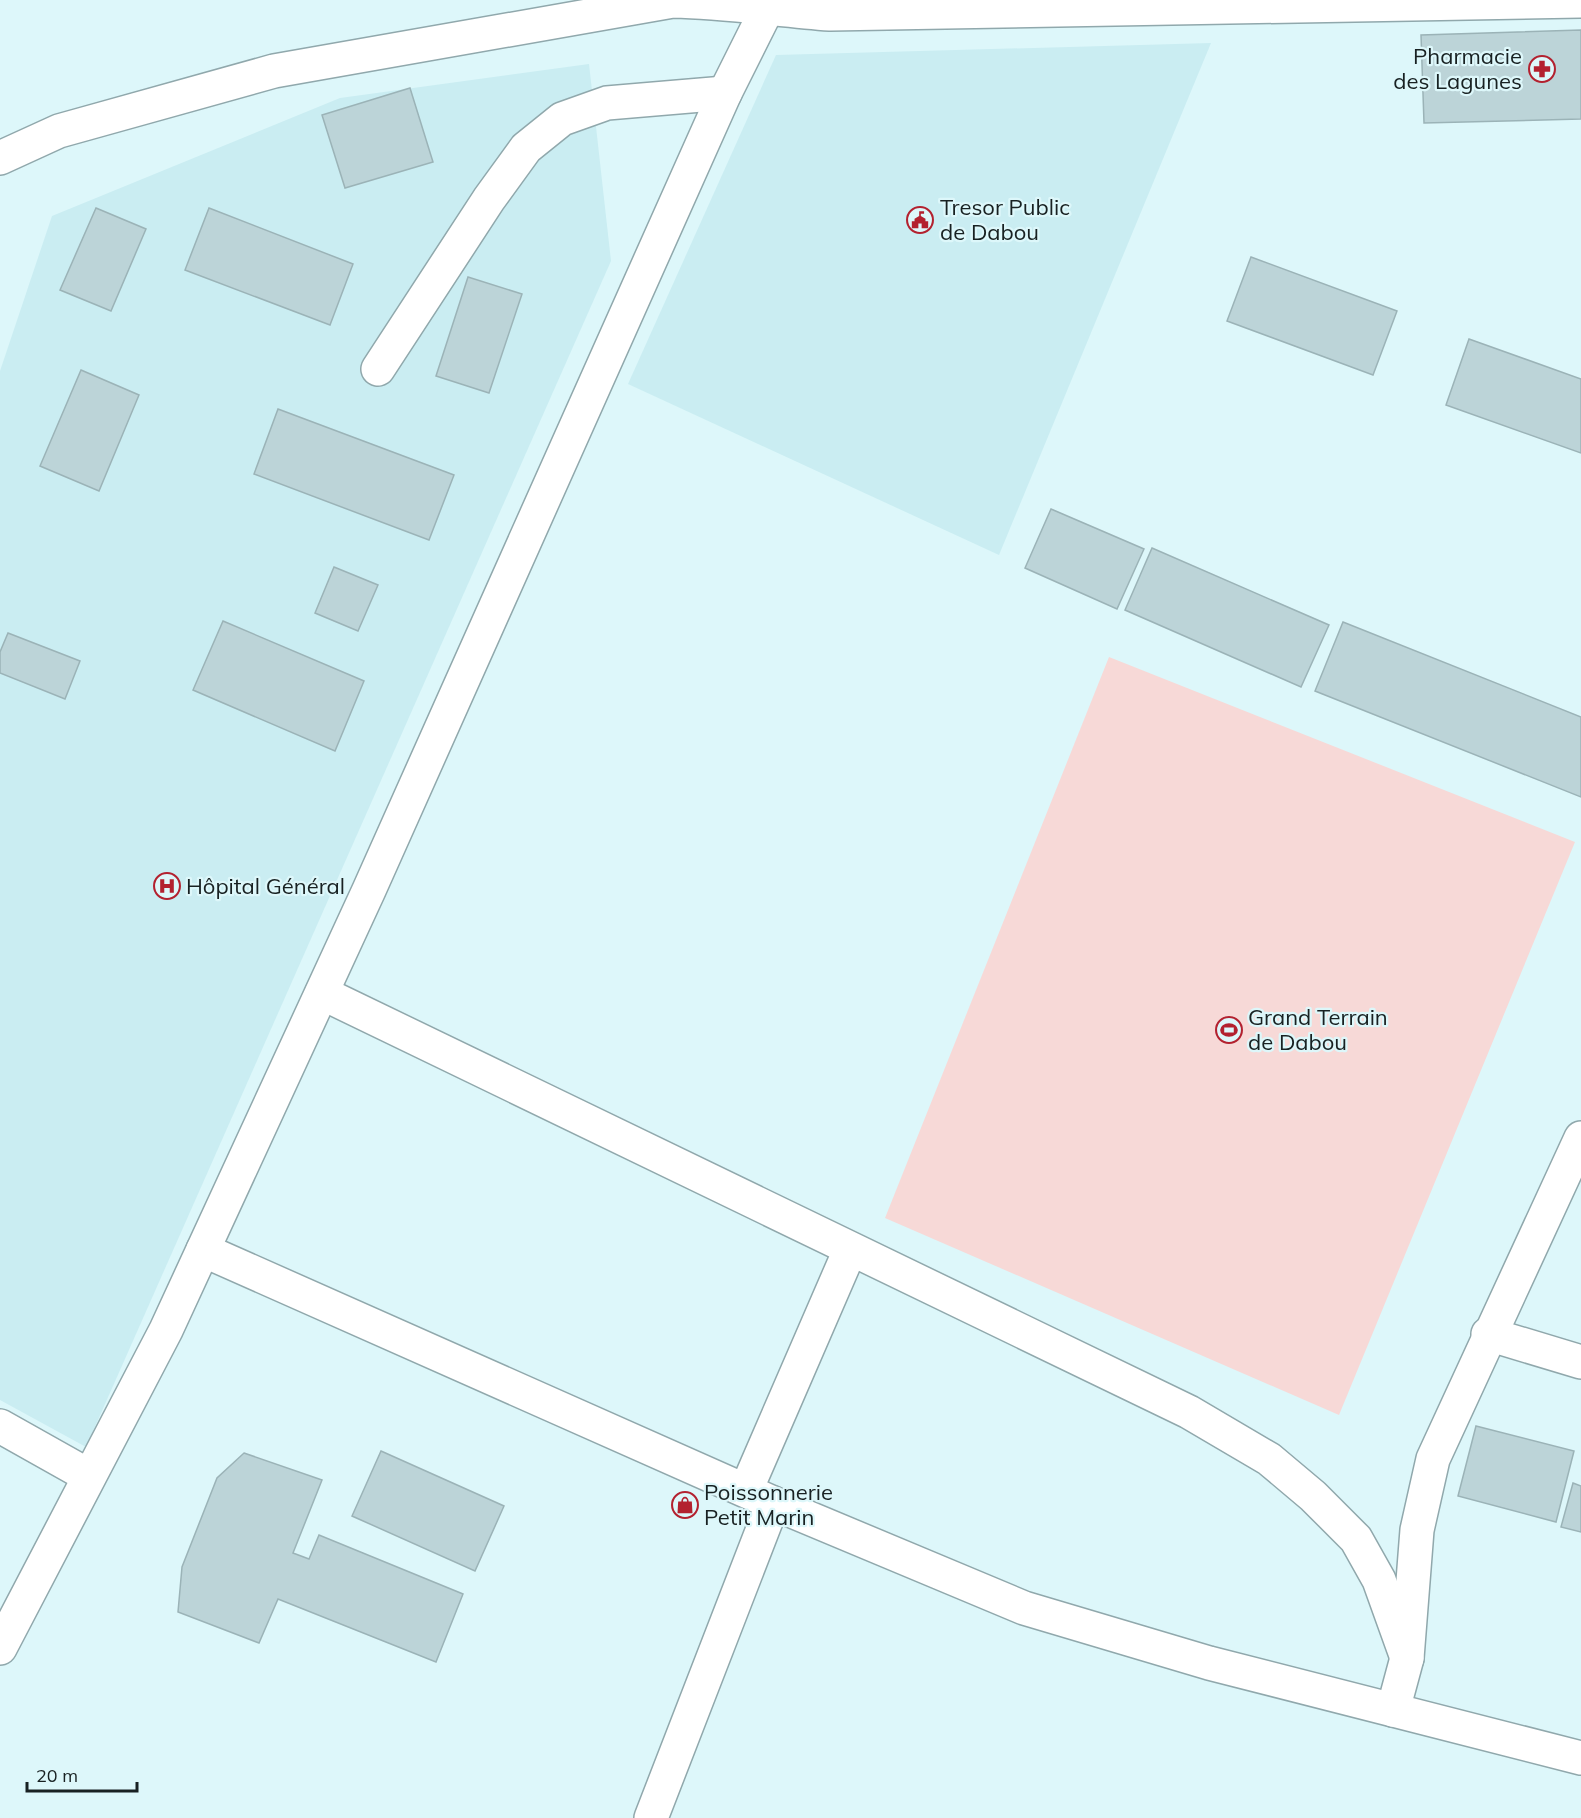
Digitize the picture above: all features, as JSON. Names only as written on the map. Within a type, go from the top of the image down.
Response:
[{"type":"street","points":[[0,158],[58,131],[274,71],[673,0],[725,2],[767,9],[1581,1]]},
{"type":"street","points":[[0,1648],[166,1330],[322,993],[725,93],[767,9]]},
{"type":"street","points":[[378,369],[489,198],[526,148],[553,126],[562,119],[607,103],[725,93]]},
{"type":"street","points":[[322,993],[1188,1412],[1269,1459],[1313,1496],[1356,1539],[1379,1580],[1407,1658]]},
{"type":"street","points":[[1393,1710],[1407,1658],[1417,1530],[1433,1459],[1488,1334],[1581,1138]]},
{"type":"street","points":[[202,1250],[759,1496],[1024,1608],[1209,1663],[1581,1758]]},
{"type":"street","points":[[651,1818],[759,1496],[850,1250]]},
{"type":"street","points":[[1488,1334],[1581,1362]]},
{"type":"street","points":[[0,1426],[89,1476]]},
{"type":"shaded area","name":"Tresor Public de Dabou","points":[[1211,43],[999,555],[628,384],[776,55]]},
{"type":"shaded area","name":"Hôpital Général","points":[[589,64],[611,261],[86,1447],[0,1400],[0,371],[52,216],[340,98]]},
{"type":"shaded area","name":"Grand Terrain de Dabou","points":[[1109,657],[1575,842],[1339,1415],[885,1218]]},
{"type":"building","points":[[1581,30],[1581,119],[1424,123],[1421,35]]},
{"type":"building","points":[[410,88],[433,162],[345,188],[322,115]]},
{"type":"building","points":[[96,208],[146,229],[111,311],[60,290]]},
{"type":"building","points":[[209,208],[353,264],[330,325],[185,270]]},
{"type":"building","points":[[1251,257],[1397,311],[1373,375],[1227,321]]},
{"type":"building","points":[[468,277],[522,294],[489,393],[436,376]]},
{"type":"building","points":[[1469,339],[1581,379],[1581,453],[1446,405]]},
{"type":"building","points":[[81,370],[139,395],[99,491],[40,466]]},
{"type":"building","points":[[278,409],[454,475],[429,540],[254,474]]},
{"type":"building","points":[[1051,509],[1144,549],[1117,609],[1025,568]]},
{"type":"building","points":[[1152,548],[1329,625],[1301,687],[1125,610]]},
{"type":"building","points":[[334,567],[378,585],[358,631],[315,613]]},
{"type":"building","points":[[223,621],[364,681],[335,751],[193,690]]},
{"type":"building","points":[[1343,622],[1581,717],[1581,797],[1315,691]]},
{"type":"building","points":[[8,633],[80,661],[65,699],[0,673],[0,652]]},
{"type":"building","points":[[1476,1426],[1574,1451],[1556,1522],[1458,1496]]},
{"type":"building","points":[[381,1451],[504,1506],[475,1571],[352,1516]]},
{"type":"building","points":[[244,1453],[322,1480],[293,1553],[309,1559],[319,1535],[463,1594],[436,1662],[278,1599],[259,1643],[178,1612],[182,1567],[217,1478]]},
{"type":"building","points":[[1573,1483],[1581,1486],[1581,1532],[1561,1527]]},
{"type":"place","name":"Pharmacie des Lagunes","points":[[1542,69]]},
{"type":"place","name":"Tresor Public de Dabou","points":[[920,220]]},
{"type":"place","name":"Hôpital Général","points":[[167,886]]},
{"type":"place","name":"Grand Terrain de Dabou","points":[[1229,1030]]},
{"type":"place","name":"Poissonnerie Petit Marin","points":[[685,1505]]}]
